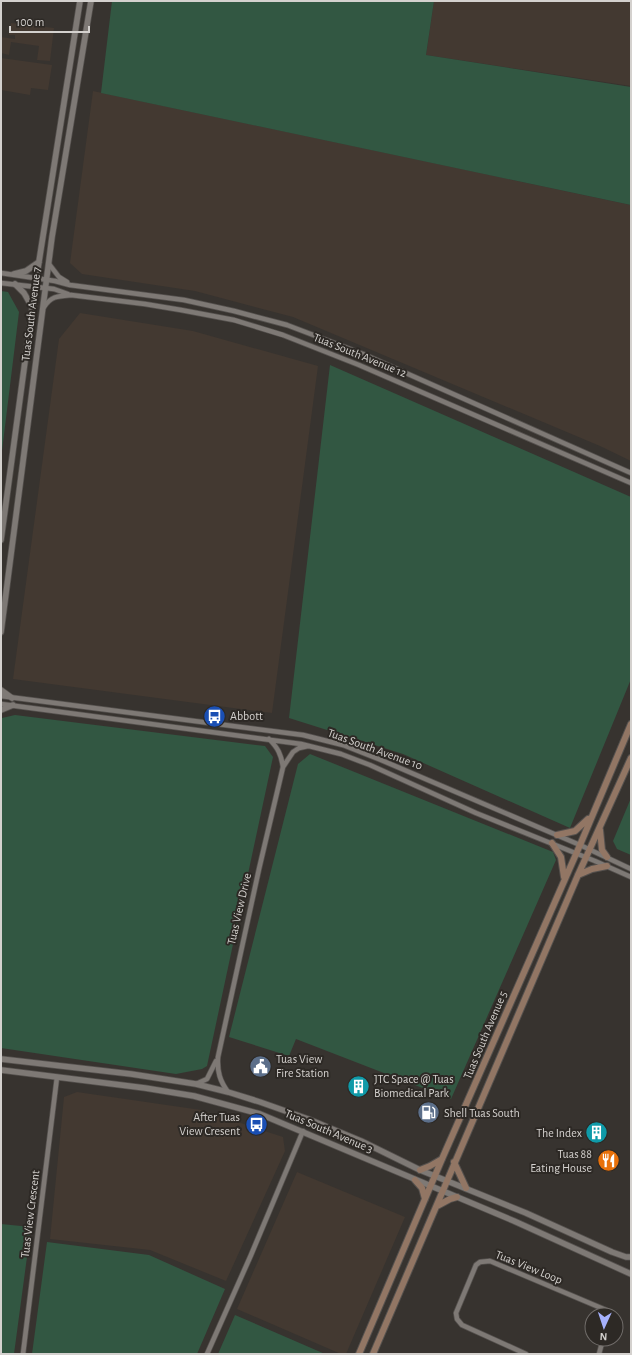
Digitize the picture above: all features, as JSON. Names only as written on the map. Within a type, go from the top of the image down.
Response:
[{"type":"main road","name":"Tuas South Avenue 5","points":[[359,1354],[442,1158],[580,845],[631,724]]},
{"type":"main road","name":"Tuas South Avenue 5","points":[[373,1354],[578,875],[631,758]]},
{"type":"main road","points":[[557,835],[575,831],[592,815]]},
{"type":"main road","points":[[600,828],[602,850],[607,857]]},
{"type":"main road","points":[[552,843],[561,857],[564,879]]},
{"type":"main road","points":[[578,875],[592,869],[607,866]]},
{"type":"main road","points":[[420,1170],[430,1166],[442,1158]]},
{"type":"main road","points":[[454,1162],[466,1188]]},
{"type":"main road","points":[[415,1180],[422,1188],[425,1199]]},
{"type":"main road","points":[[436,1207],[450,1199],[457,1197]]},
{"type":"street","name":"Tuas South Avenue 7","points":[[1,540],[36,279],[80,1]]},
{"type":"street","name":"Tuas South Avenue 7","points":[[1,632],[48,264],[90,1]]},
{"type":"street","points":[[14,274],[26,271],[39,262]]},
{"type":"street","points":[[48,264],[62,280],[78,285]]},
{"type":"street","name":"Tuas South Avenue 12","points":[[1,273],[14,274],[70,285],[184,300],[287,325],[363,354],[631,473]]},
{"type":"street","name":"Tuas South Avenue 12","points":[[1,283],[45,288],[69,295],[181,310],[234,320],[283,335],[359,365],[631,483]]},
{"type":"street","points":[[15,284],[24,293],[32,307]]},
{"type":"street","points":[[43,308],[52,297],[69,295],[68,288],[70,285]]},
{"type":"street","points":[[1,690],[12,698]]},
{"type":"street","name":"Tuas South Avenue 10","points":[[1,696],[310,737],[343,746],[381,760],[557,835],[631,869]]},
{"type":"street","name":"Tuas South Avenue 10","points":[[1,704],[269,739],[310,746],[341,754],[631,877]]},
{"type":"street","points":[[1,710],[12,706]]},
{"type":"street","name":"Tuas View Drive","points":[[269,739],[280,752],[283,767]]},
{"type":"street","name":"Tuas View Drive","points":[[196,1084],[207,1079],[218,1057],[257,877],[283,767],[293,752],[299,748],[310,746]]},
{"type":"street","name":"Tuas View Drive","points":[[218,1057],[219,1078],[228,1092]]},
{"type":"street","name":"Tuas South Avenue 3","points":[[1,1059],[132,1074],[196,1084],[260,1102],[308,1119],[361,1141],[420,1170],[466,1188],[612,1252],[626,1257],[631,1256]]},
{"type":"street","name":"Tuas South Avenue 3","points":[[1,1070],[145,1088],[194,1096],[260,1114],[303,1131],[442,1192],[514,1221],[631,1274]]},
{"type":"street","name":"Tuas View Crescent","points":[[23,1354],[57,1077]]},
{"type":"street","points":[[260,1102],[258,1110],[260,1114]]},
{"type":"street","points":[[207,1354],[251,1255],[303,1131]]},
{"type":"street","name":"Tuas View Loop","points":[[526,1354],[462,1325],[457,1319],[456,1313],[476,1265],[480,1262],[490,1261],[599,1307]]},
{"type":"shaded area","points":[[434,1],[631,1],[631,86],[426,55]]},
{"type":"shaded area","points":[[11,23],[54,28],[50,61],[37,60],[39,46],[11,42],[9,55],[1,53],[1,37],[15,39],[15,35],[9,35]]},
{"type":"shaded area","points":[[1,58],[52,65],[48,90],[31,88],[30,95],[1,90]]},
{"type":"shaded area","points":[[93,91],[631,205],[631,461],[600,446],[293,317],[195,291],[82,274],[70,263]]},
{"type":"shaded area","points":[[80,313],[193,331],[318,366],[272,713],[13,679],[59,339]]},
{"type":"shaded area","points":[[77,1092],[201,1110],[283,1137],[285,1151],[226,1281],[150,1250],[50,1239],[64,1097]]},
{"type":"shaded area","points":[[297,1172],[405,1217],[346,1354],[341,1354],[237,1309]]},
{"type":"green space","points":[[112,1],[434,1],[426,55],[631,87],[631,205],[101,93]]},
{"type":"green space","points":[[1,291],[8,292],[19,312],[1,459]]},
{"type":"green space","points":[[330,365],[631,497],[631,679],[570,828],[403,754],[289,718]]},
{"type":"green space","points":[[15,715],[265,746],[273,757],[207,1066],[202,1069],[176,1074],[1,1048],[1,723],[2,718]]},
{"type":"green space","points":[[310,754],[553,852],[556,860],[451,1099],[296,1039],[289,1056],[229,1037],[298,764]]},
{"type":"green space","points":[[631,798],[631,855],[617,849],[613,841]]},
{"type":"green space","points":[[1,1224],[31,1227],[14,1354],[1,1354]]},
{"type":"green space","points":[[47,1242],[149,1255],[225,1289],[197,1354],[32,1354]]},
{"type":"green space","points":[[235,1315],[325,1354],[218,1354]]},
{"type":"place","name":"Abbott","points":[[215,716]]},
{"type":"place","name":"Tuas View Fire Station","points":[[261,1066]]},
{"type":"place","name":"JTC Space @ Tuas Biomedical Park","points":[[359,1086]]},
{"type":"place","name":"Shell Tuas South","points":[[429,1113]]},
{"type":"place","name":"After Tuas View Cresent","points":[[256,1124]]},
{"type":"place","name":"The Index","points":[[597,1133]]},
{"type":"place","name":"Tuas 88 Eating House","points":[[608,1161]]}]
